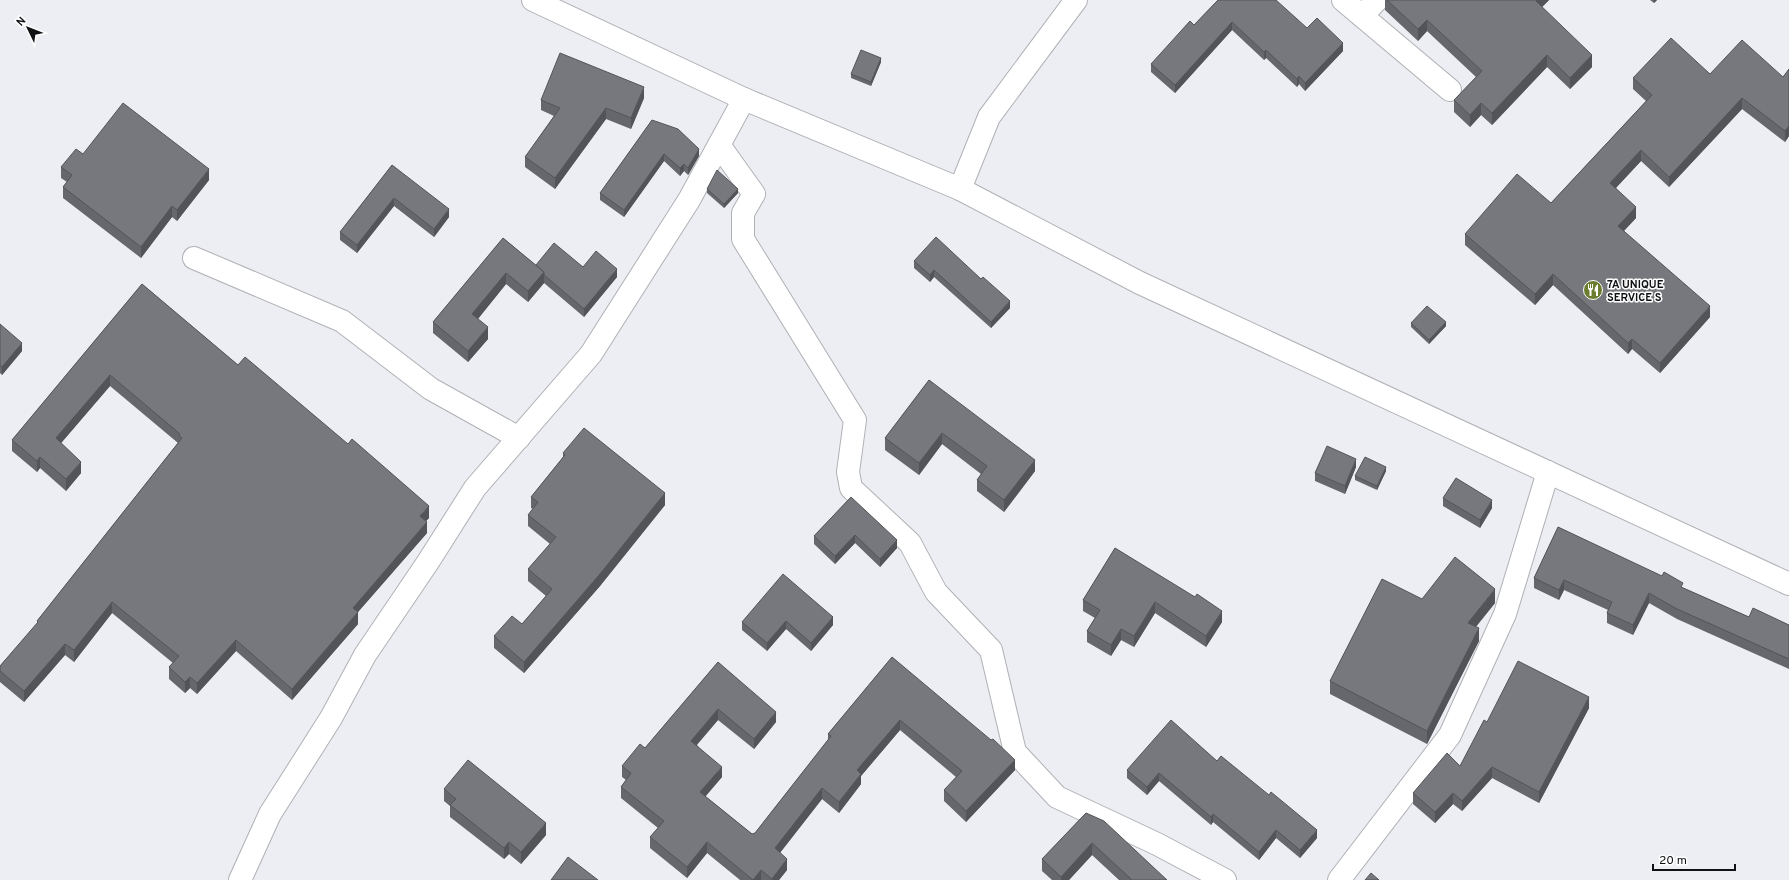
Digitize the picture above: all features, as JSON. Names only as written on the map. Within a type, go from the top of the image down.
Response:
[{"type":"main road","points":[[533,0],[744,99],[960,189],[1140,283],[1789,584]]},
{"type":"main road","points":[[960,189],[989,117],[1076,0]]},
{"type":"main road","points":[[1343,0],[1450,90]]},
{"type":"main road","points":[[1362,16],[1377,0]]},
{"type":"main road","points":[[240,880],[270,814],[331,718],[365,656],[428,562],[475,488],[591,354],[689,200],[744,99]]},
{"type":"main road","points":[[719,145],[754,194],[743,213],[743,239],[855,420],[848,472],[851,488],[910,543],[936,592],[991,650],[1015,752],[1058,797],[1157,844],[1225,880]]},
{"type":"main road","points":[[194,258],[342,321],[431,389],[519,438]]},
{"type":"main road","points":[[1339,880],[1450,735],[1505,614],[1548,472]]},
{"type":"building","points":[[1218,0],[1276,0],[1307,28],[1317,18],[1343,43],[1305,83],[1299,76],[1297,79],[1266,50],[1264,52],[1232,22],[1175,85],[1151,64],[1190,21],[1194,25]]},
{"type":"building","points":[[1387,0],[1537,0],[1536,1],[1592,55],[1570,78],[1547,55],[1492,113],[1481,103],[1470,115],[1454,100],[1482,71],[1427,20],[1418,29]]},
{"type":"building","points":[[1671,38],[1710,74],[1742,40],[1783,77],[1789,69],[1789,126],[1785,131],[1742,98],[1669,177],[1641,150],[1610,183],[1636,207],[1618,226],[1710,306],[1660,363],[1632,339],[1628,343],[1553,274],[1535,294],[1465,234],[1517,174],[1551,203],[1652,95],[1633,78]]},
{"type":"building","points":[[861,50],[881,58],[871,82],[851,74]]},
{"type":"building","points":[[560,53],[644,87],[631,118],[606,108],[555,178],[525,157],[560,108],[541,100]]},
{"type":"building","points":[[123,103],[209,169],[177,210],[172,206],[141,247],[63,187],[72,175],[61,167],[76,149],[83,154]]},
{"type":"building","points":[[652,120],[678,129],[699,149],[688,168],[684,164],[680,168],[664,154],[624,210],[600,193]]},
{"type":"building","points":[[392,165],[449,209],[434,229],[394,198],[357,245],[340,232]]},
{"type":"building","points":[[717,170],[738,189],[724,204],[707,189]]},
{"type":"building","points":[[936,237],[981,279],[983,277],[1010,301],[991,322],[934,270],[930,275],[914,261]]},
{"type":"building","points":[[503,238],[544,272],[528,291],[506,273],[472,314],[488,327],[468,351],[433,322]]},
{"type":"building","points":[[554,243],[583,267],[596,251],[617,269],[584,309],[544,275],[544,272],[536,265]]},
{"type":"building","points":[[142,284],[238,365],[245,357],[348,444],[352,439],[429,506],[420,516],[427,522],[353,608],[358,612],[292,689],[236,640],[197,683],[190,677],[185,682],[169,667],[179,656],[112,602],[74,650],[65,644],[24,691],[0,671],[0,666],[38,622],[37,621],[182,438],[179,436],[180,434],[110,375],[56,438],[81,462],[66,479],[40,457],[37,461],[12,440]]},
{"type":"building","points":[[1427,306],[1446,322],[1429,340],[1411,323]]},
{"type":"building","points":[[0,324],[22,343],[2,367],[0,365]]},
{"type":"building","points":[[929,380],[1035,460],[1004,500],[977,480],[987,466],[942,433],[919,463],[885,438]]},
{"type":"building","points":[[584,428],[665,493],[600,574],[524,662],[494,636],[512,616],[522,624],[552,589],[528,569],[556,537],[528,515],[538,502],[531,497],[565,455],[563,453]]},
{"type":"building","points":[[1327,446],[1356,459],[1345,486],[1315,473]]},
{"type":"building","points":[[1365,457],[1386,467],[1377,486],[1355,476]]},
{"type":"building","points":[[1456,478],[1492,500],[1480,520],[1443,498]]},
{"type":"building","points":[[851,497],[897,540],[880,559],[855,535],[835,556],[814,536]]},
{"type":"building","points":[[1558,527],[1662,576],[1664,572],[1683,583],[1681,587],[1749,617],[1753,608],[1789,625],[1789,659],[1677,609],[1649,593],[1633,625],[1607,613],[1612,602],[1564,580],[1559,590],[1534,578]]},
{"type":"building","points":[[1115,548],[1195,597],[1197,594],[1222,611],[1206,636],[1155,602],[1134,636],[1121,629],[1111,645],[1087,631],[1100,610],[1083,600]]},
{"type":"building","points":[[1455,557],[1495,589],[1468,623],[1479,628],[1427,731],[1330,681],[1382,579],[1422,599]]},
{"type":"building","points":[[783,574],[833,617],[811,643],[786,621],[767,643],[742,622]]},
{"type":"building","points":[[892,657],[991,740],[993,739],[1015,760],[966,811],[944,790],[962,771],[900,720],[857,770],[861,774],[839,802],[822,788],[775,848],[787,859],[772,879],[761,870],[753,880],[707,842],[687,867],[650,837],[664,821],[621,787],[631,773],[622,766],[640,744],[645,748],[718,662],[776,712],[754,739],[718,709],[691,741],[722,767],[700,792],[752,834],[755,833],[831,736],[828,734]]},
{"type":"building","points":[[1518,661],[1589,697],[1539,792],[1492,767],[1462,801],[1453,793],[1435,812],[1413,793],[1447,753],[1460,766],[1484,720],[1487,722]]},
{"type":"building","points":[[1171,720],[1217,761],[1221,756],[1269,795],[1271,792],[1317,830],[1300,850],[1276,830],[1259,852],[1213,814],[1211,817],[1159,773],[1147,787],[1127,770]]},
{"type":"building","points":[[468,760],[546,823],[521,852],[509,842],[504,848],[450,805],[456,799],[444,789]]},
{"type":"building","points":[[1086,813],[1104,821],[1167,880],[1131,880],[1092,843],[1061,877],[1042,859]]},
{"type":"building","points":[[568,857],[598,880],[551,880]]},
{"type":"building","points":[[1371,873],[1379,880],[1365,880]]},
{"type":"place","name":"7A UNIQUE SERVICE S","points":[[1593,290]]}]
